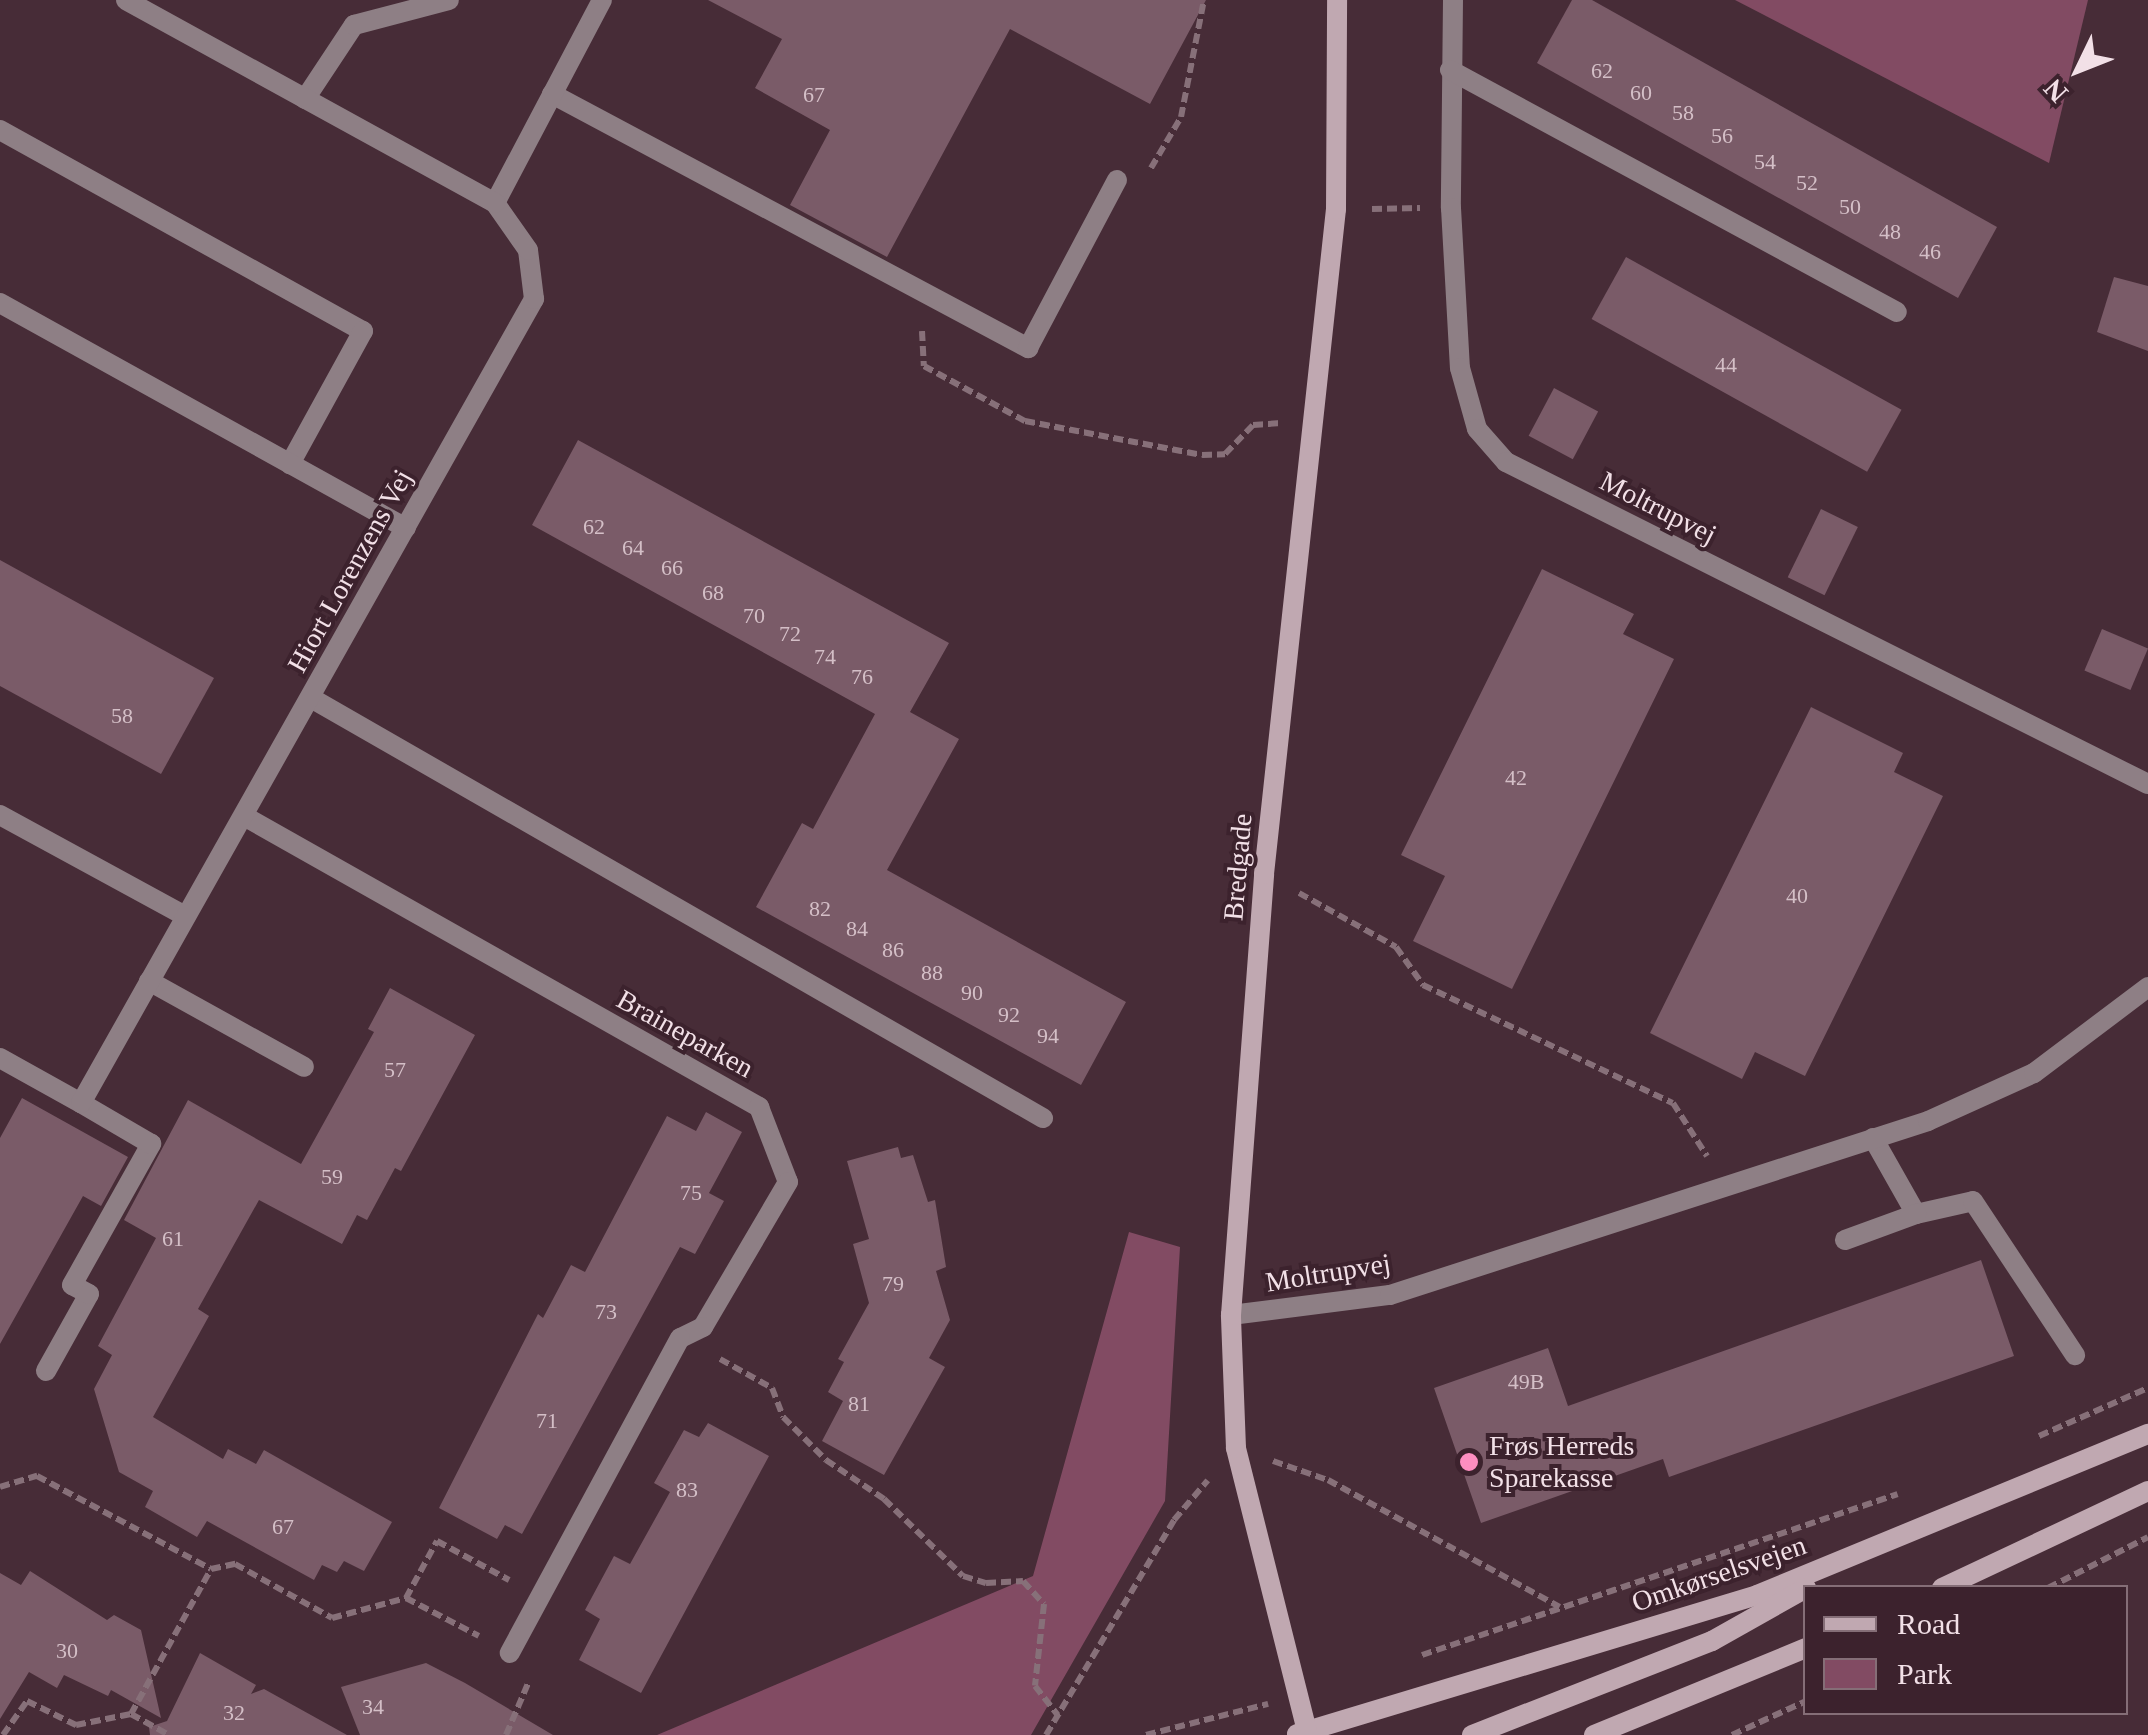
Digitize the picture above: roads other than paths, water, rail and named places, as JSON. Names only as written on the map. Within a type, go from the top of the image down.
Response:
[{"type":"main road","name":"Bredgade","points":[[1304,1734],[1236,1448],[1231,1315],[1264,874],[1336,209],[1338,0]]},
{"type":"main road","name":"Omkørselsvejen","points":[[1304,1734],[1757,1594],[2148,1434]]},
{"type":"main road","points":[[1948,1585],[2148,1491]]},
{"type":"main road","points":[[1811,1585],[1874,1548]]},
{"type":"main road","points":[[1472,1735],[1712,1641],[1803,1590]]},
{"type":"main road","points":[[1594,1735],[1803,1649]]},
{"type":"street","name":"Hiort Lorenzens Vej","points":[[126,0],[495,203],[528,250],[534,299],[311,698],[1044,1118]]},
{"type":"street","points":[[305,98],[354,25],[450,0]]},
{"type":"street","points":[[495,203],[602,0]]},
{"type":"street","name":"Moltrupvej","points":[[1453,0],[1451,208],[1460,368],[1478,429],[1506,462],[2148,784]]},
{"type":"street","points":[[1450,70],[1898,312]]},
{"type":"street","points":[[552,94],[1028,348],[1117,180]]},
{"type":"street","points":[[0,130],[363,331],[290,464]]},
{"type":"street","points":[[0,304],[406,528]]},
{"type":"street","points":[[80,1104],[311,698]]},
{"type":"street","points":[[0,815],[185,916]]},
{"type":"street","name":"Braineparken","points":[[244,816],[759,1107],[788,1182],[703,1327],[680,1338],[510,1653]]},
{"type":"street","points":[[149,981],[304,1066]]},
{"type":"street","name":"Moltrupvej","points":[[1231,1315],[1390,1295],[1724,1183],[1873,1138],[2034,1074],[2148,987]]},
{"type":"street","points":[[0,1058],[151,1144],[72,1284],[89,1294],[46,1371]]},
{"type":"street","points":[[1873,1138],[1916,1214]]},
{"type":"street","points":[[1845,1240],[1916,1214],[1973,1201],[2075,1355]]},
{"type":"place","name":"Frøs Herreds Sparekasse","points":[[1469,1462]]}]
